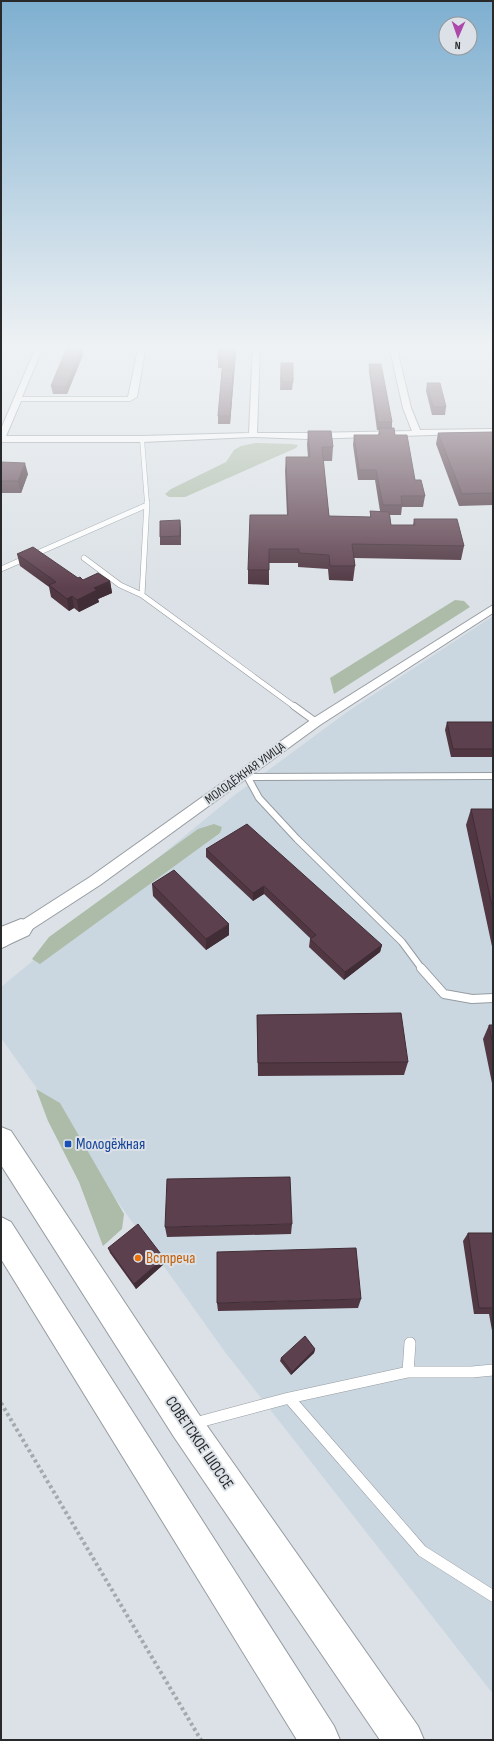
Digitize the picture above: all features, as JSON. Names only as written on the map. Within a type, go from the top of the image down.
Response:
[{"type":"highway","name":"СОВЕТСКОЕ ШОССЕ","points":[[1,1140],[186,1426],[404,1740]]},
{"type":"highway","points":[[1,1232],[320,1740]]},
{"type":"street","points":[[7,426],[1,439],[142,439],[253,435],[493,432]]},
{"type":"street","points":[[253,426],[253,435]]},
{"type":"street","points":[[414,426],[417,434]]},
{"type":"street","name":"МОЛОДЁЖНАЯ УЛИЦА","points":[[1,942],[11,933],[95,881],[244,777],[316,722],[493,608]]},
{"type":"lane","points":[[142,439],[147,505],[142,595]]},
{"type":"lane","points":[[1,569],[147,505]]},
{"type":"lane","points":[[84,558],[120,585],[142,595],[316,722]]},
{"type":"lane","points":[[244,777],[493,776]]},
{"type":"lane","points":[[244,777],[259,798],[297,839],[402,942],[429,978],[444,994],[472,999],[493,998]]},
{"type":"lane","points":[[408,1372],[410,1343]]},
{"type":"lane","points":[[186,1426],[290,1398],[408,1372],[472,1372],[493,1370]]},
{"type":"lane","points":[[290,1398],[422,1551],[493,1596]]},
{"type":"path","points":[[1,1403],[201,1740]]},
{"type":"shaded area","points":[[493,616],[493,1694],[225,1352],[1,1038],[1,987],[232,797],[347,712]]},
{"type":"green space","points":[[255,443],[298,445],[296,448],[185,497],[169,497],[165,494],[171,489],[226,462],[234,450],[241,446]]},
{"type":"green space","points":[[455,600],[464,601],[470,607],[334,694],[330,678]]},
{"type":"green space","points":[[214,824],[222,827],[220,833],[40,964],[32,959],[49,937],[198,829]]},
{"type":"green space","points":[[36,1089],[60,1103],[124,1214],[122,1229],[103,1246],[79,1182],[48,1121]]},
{"type":"building","points":[[379,428],[394,428],[395,435],[407,435],[415,480],[421,480],[425,496],[401,496],[402,505],[383,505],[376,470],[359,470],[354,435],[380,435]]},
{"type":"building","points":[[308,431],[331,431],[333,447],[322,447],[329,516],[371,517],[370,511],[389,512],[391,525],[415,525],[414,519],[457,519],[464,546],[352,544],[355,566],[330,566],[329,555],[299,553],[299,549],[269,549],[269,570],[248,570],[250,515],[288,515],[286,457],[310,457]]},
{"type":"building","points":[[493,432],[493,493],[462,494],[438,433]]},
{"type":"building","points":[[1,462],[25,463],[18,481],[1,481]]},
{"type":"building","points":[[180,520],[180,536],[160,537],[160,521]]},
{"type":"building","points":[[33,547],[78,578],[80,577],[83,580],[98,573],[110,581],[94,588],[97,590],[77,600],[72,596],[67,599],[49,585],[56,582],[17,554]]},
{"type":"building","points":[[447,722],[493,722],[493,749],[453,749]]},
{"type":"building","points":[[471,809],[493,809],[493,910]]},
{"type":"building","points":[[247,824],[382,945],[345,972],[310,939],[316,935],[264,886],[253,893],[206,849]]},
{"type":"building","points":[[174,870],[229,924],[206,939],[152,884]]},
{"type":"building","points":[[401,1013],[408,1062],[258,1063],[257,1015]]},
{"type":"building","points":[[489,1025],[493,1025],[493,1045]]},
{"type":"building","points":[[290,1177],[292,1224],[165,1227],[167,1179]]},
{"type":"building","name":"Встреча","points":[[138,1224],[164,1258],[134,1284],[108,1248]]},
{"type":"building","points":[[468,1233],[493,1233],[493,1308],[479,1308]]},
{"type":"building","points":[[356,1248],[361,1299],[217,1303],[217,1252]]},
{"type":"building","points":[[305,1336],[315,1349],[292,1372],[281,1358]]},
{"type":"place","name":"Молодёжная","points":[[68,1144]]},
{"type":"place","name":"Встреча","points":[[138,1258]]}]
